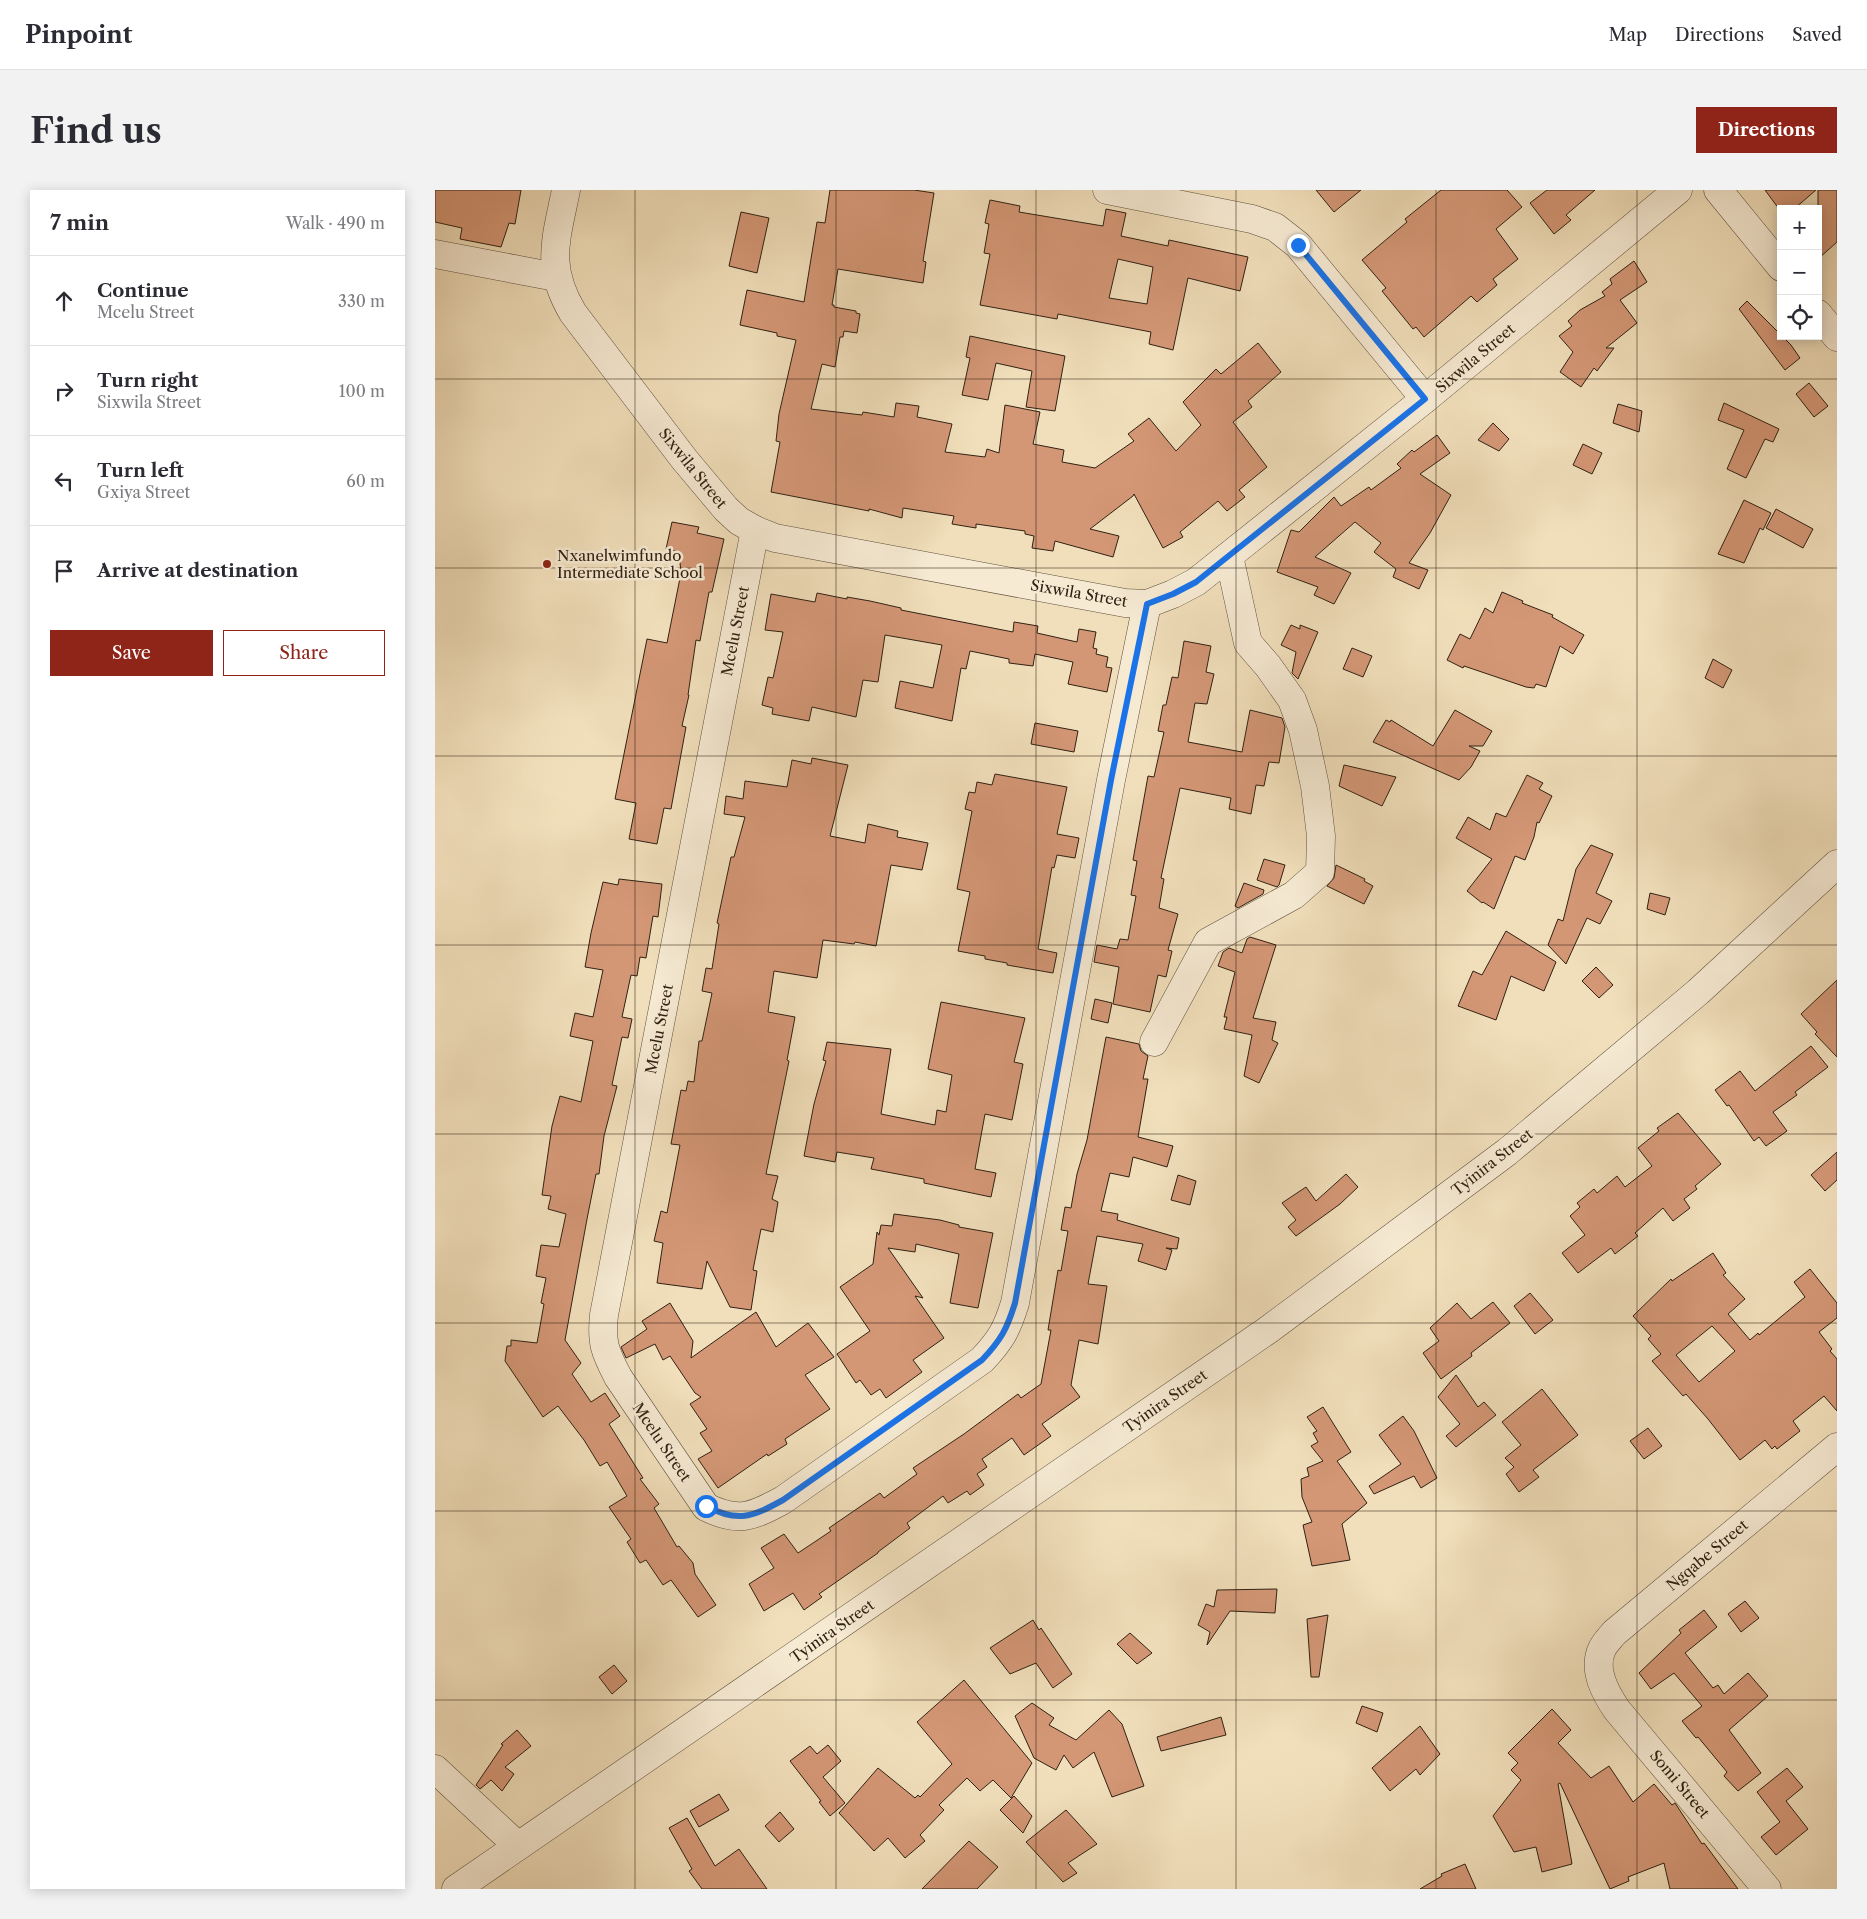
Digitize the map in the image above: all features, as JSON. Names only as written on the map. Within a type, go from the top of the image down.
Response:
[{"type":"street","name":"Sixwila Street","points":[[566,190],[557,235],[555,257],[556,277],[562,294],[573,313],[683,459],[726,509],[739,521],[775,538],[1125,603],[1147,604],[1173,594],[1196,582],[1425,399],[1678,190]]},
{"type":"street","points":[[1107,190],[1252,219],[1275,227],[1298,245],[1319,269],[1425,399]]},
{"type":"street","points":[[1718,190],[1777,262]]},
{"type":"street","points":[[435,254],[556,277]]},
{"type":"street","points":[[1822,319],[1837,337]]},
{"type":"street","name":"Mcelu Street","points":[[755,530],[602,1335],[607,1355],[624,1385],[706,1506],[722,1515],[741,1517],[754,1514],[783,1500],[982,1360],[997,1344],[1008,1327],[1015,1303],[1111,780],[1147,604]]},
{"type":"street","points":[[1155,1042],[1208,942],[1294,896],[1320,872],[1321,836],[1315,786],[1303,730],[1292,700],[1248,643],[1229,556]]},
{"type":"street","name":"Tyinira Street","points":[[457,1889],[1268,1330],[1507,1152],[1698,992],[1837,864]]},
{"type":"street","name":"Ngqabe Street","points":[[1600,1676],[1599,1658],[1602,1648],[1615,1633],[1837,1447]]},
{"type":"street","name":"Somi Street","points":[[1600,1676],[1605,1692],[1617,1710],[1767,1889]]},
{"type":"street","points":[[435,1769],[518,1846]]},
{"type":"building","points":[[435,190],[521,190],[515,224],[509,223],[501,247],[460,239],[462,228],[435,222]]},
{"type":"building","points":[[830,190],[914,190],[934,193],[923,261],[926,262],[923,283],[838,269],[832,305],[856,311],[856,313],[860,314],[857,333],[844,331],[843,337],[840,337],[835,367],[822,364],[811,409],[862,415],[863,412],[894,417],[896,403],[919,406],[917,417],[952,424],[945,452],[985,457],[987,449],[999,453],[1005,405],[1040,412],[1033,444],[1064,450],[1062,462],[1095,468],[1134,441],[1128,434],[1149,418],[1176,451],[1201,425],[1183,402],[1216,369],[1221,374],[1258,343],[1281,372],[1248,401],[1252,407],[1233,422],[1267,467],[1239,490],[1245,497],[1227,511],[1218,501],[1180,532],[1183,537],[1163,548],[1134,494],[1090,529],[1119,536],[1113,557],[1055,541],[1053,551],[1032,548],[1034,536],[1025,534],[1025,531],[976,524],[976,528],[952,524],[954,516],[903,508],[902,518],[869,509],[869,511],[771,492],[780,442],[776,441],[779,414],[796,340],[777,336],[777,333],[740,325],[747,290],[804,302],[817,222],[825,223]]},
{"type":"building","points":[[1316,190],[1361,190],[1334,212]]},
{"type":"building","points":[[1441,190],[1507,190],[1522,207],[1496,229],[1518,259],[1493,279],[1497,285],[1477,302],[1471,296],[1424,337],[1416,327],[1413,329],[1382,291],[1386,288],[1362,260],[1407,222],[1405,219]]},
{"type":"building","points":[[1547,190],[1595,190],[1566,215],[1571,220],[1554,234],[1530,203]]},
{"type":"building","points":[[1765,190],[1816,190],[1799,205],[1777,206]]},
{"type":"building","points":[[1818,190],[1837,190],[1837,242],[1822,255],[1822,205],[1818,205]]},
{"type":"building","points":[[990,200],[1020,206],[1019,212],[1103,226],[1106,209],[1126,213],[1121,236],[1168,246],[1169,240],[1248,257],[1240,291],[1188,278],[1173,350],[1149,344],[1151,332],[1058,314],[1057,319],[980,305],[990,254],[984,253],[989,224],[985,223]],"holes":[[[1118,259],[1153,267],[1147,304],[1109,298]]]},
{"type":"building","points":[[741,212],[769,218],[757,273],[729,266]]},
{"type":"building","points":[[1634,261],[1647,282],[1620,300],[1637,323],[1606,348],[1614,348],[1597,371],[1594,368],[1581,387],[1560,372],[1573,352],[1559,336],[1572,326],[1568,321],[1580,310],[1605,296],[1602,292],[1612,284],[1610,279]]},
{"type":"building","points":[[1747,301],[1777,331],[1777,340],[1786,340],[1800,358],[1785,370],[1739,309]]},
{"type":"building","points":[[970,336],[1065,356],[1055,411],[1026,407],[1032,371],[996,363],[988,400],[962,395],[970,358],[966,357]]},
{"type":"building","points":[[1809,383],[1828,406],[1814,417],[1796,394]]},
{"type":"building","points":[[1724,403],[1779,429],[1773,442],[1765,439],[1746,478],[1727,469],[1744,430],[1718,420]]},
{"type":"building","points":[[1618,404],[1642,411],[1639,432],[1613,423]]},
{"type":"building","points":[[1493,423],[1509,439],[1499,451],[1478,440]]},
{"type":"building","points":[[1437,435],[1450,453],[1420,474],[1451,495],[1430,533],[1409,563],[1428,570],[1419,589],[1393,577],[1396,569],[1374,552],[1381,543],[1355,522],[1315,557],[1351,573],[1334,604],[1314,595],[1318,587],[1277,572],[1291,530],[1299,532],[1334,497],[1341,506],[1369,487],[1371,490],[1401,468],[1397,464],[1412,450],[1414,452]]},
{"type":"building","points":[[1583,444],[1602,453],[1592,474],[1573,465]]},
{"type":"building","points":[[1744,500],[1771,513],[1763,530],[1760,528],[1744,563],[1718,554]]},
{"type":"building","points":[[1776,509],[1813,529],[1803,548],[1766,528]]},
{"type":"building","points":[[672,522],[699,527],[697,533],[724,539],[712,592],[709,592],[700,641],[696,640],[689,695],[682,726],[686,727],[671,809],[664,808],[657,844],[629,839],[636,803],[615,799],[647,639],[667,643],[681,573],[679,552],[666,549]]},
{"type":"building","points":[[1502,592],[1523,601],[1522,603],[1553,615],[1552,617],[1584,635],[1573,654],[1560,646],[1546,687],[1536,684],[1534,688],[1526,687],[1464,666],[1463,668],[1447,660],[1460,634],[1470,639],[1485,608],[1493,613]]},
{"type":"building","points":[[817,593],[870,601],[901,608],[901,610],[1013,632],[1014,622],[1038,626],[1037,633],[1077,642],[1079,629],[1096,632],[1093,648],[1097,649],[1096,654],[1108,657],[1106,667],[1112,668],[1107,692],[1068,684],[1073,662],[1035,654],[1033,666],[1009,663],[1009,659],[970,651],[966,669],[961,668],[952,721],[895,708],[900,681],[933,688],[942,645],[885,635],[878,682],[863,680],[856,717],[812,707],[809,721],[772,714],[773,708],[762,705],[768,677],[773,678],[783,632],[765,630],[771,594],[815,602]]},
{"type":"building","points":[[1291,625],[1300,629],[1300,625],[1318,632],[1298,679],[1292,673],[1296,652],[1281,645]]},
{"type":"building","points":[[1184,641],[1211,646],[1206,672],[1214,674],[1207,704],[1195,703],[1188,742],[1242,752],[1250,710],[1282,718],[1285,727],[1279,763],[1269,762],[1264,786],[1256,785],[1251,814],[1229,809],[1231,798],[1180,788],[1161,878],[1164,879],[1159,908],[1178,914],[1168,950],[1172,951],[1166,977],[1158,975],[1150,1012],[1113,1004],[1119,967],[1094,962],[1097,945],[1117,949],[1120,939],[1128,940],[1136,896],[1131,895],[1137,861],[1133,860],[1148,776],[1154,777],[1164,732],[1158,731],[1163,705],[1166,705],[1172,677],[1178,678]]},
{"type":"building","points":[[1352,648],[1372,656],[1363,677],[1343,669]]},
{"type":"building","points":[[1713,659],[1732,670],[1723,688],[1705,678]]},
{"type":"building","points":[[1455,710],[1492,731],[1483,746],[1469,746],[1480,751],[1471,767],[1459,780],[1373,742],[1386,720],[1390,722],[1391,720],[1433,746]]},
{"type":"building","points":[[1035,723],[1078,731],[1074,752],[1031,744]]},
{"type":"building","points":[[812,758],[848,765],[830,836],[865,843],[868,824],[898,831],[897,837],[928,843],[922,870],[891,865],[876,946],[855,942],[854,944],[823,940],[817,978],[774,971],[768,1012],[795,1017],[787,1060],[789,1061],[766,1174],[778,1176],[772,1199],[778,1202],[773,1232],[761,1229],[753,1270],[757,1271],[751,1310],[730,1307],[707,1261],[702,1289],[657,1283],[663,1243],[654,1241],[661,1211],[667,1213],[680,1145],[671,1144],[681,1090],[686,1091],[688,1081],[694,1082],[699,1041],[702,1041],[712,993],[702,991],[706,968],[712,969],[719,924],[717,923],[731,857],[734,857],[745,817],[724,814],[726,796],[743,799],[745,781],[787,787],[792,760],[811,764]]},
{"type":"building","points":[[1344,765],[1396,777],[1382,806],[1339,786]]},
{"type":"building","points":[[995,774],[1067,787],[1057,834],[1079,838],[1075,858],[1057,855],[1054,868],[1052,867],[1038,949],[1057,953],[1053,973],[1007,965],[1007,963],[985,959],[985,956],[958,951],[970,892],[957,889],[972,811],[965,809],[969,792],[975,793],[977,782],[992,785]]},
{"type":"building","points":[[1527,775],[1543,783],[1539,789],[1552,796],[1539,823],[1537,822],[1534,837],[1525,860],[1515,856],[1494,909],[1482,903],[1467,891],[1492,859],[1456,838],[1468,817],[1490,830],[1496,813],[1506,817]]},
{"type":"building","points":[[1591,845],[1613,854],[1596,893],[1612,901],[1600,924],[1587,918],[1566,964],[1548,945],[1558,919],[1563,921],[1576,869]]},
{"type":"building","points":[[1264,859],[1285,865],[1277,887],[1257,880]]},
{"type":"building","points":[[1336,865],[1365,879],[1364,881],[1373,886],[1364,904],[1327,886],[1334,878]]},
{"type":"building","points":[[619,879],[662,884],[658,917],[653,916],[646,958],[640,957],[637,976],[631,975],[622,1017],[632,1019],[628,1038],[622,1037],[612,1085],[617,1086],[604,1136],[599,1174],[596,1174],[565,1340],[581,1363],[572,1374],[591,1402],[605,1393],[620,1416],[609,1424],[643,1478],[640,1479],[659,1504],[654,1508],[677,1547],[679,1546],[693,1563],[695,1574],[716,1605],[698,1617],[671,1580],[663,1585],[646,1560],[640,1563],[627,1542],[631,1539],[609,1507],[627,1496],[607,1462],[600,1466],[584,1440],[558,1406],[543,1417],[505,1361],[507,1346],[511,1346],[511,1340],[537,1343],[544,1304],[541,1303],[546,1278],[536,1276],[541,1245],[559,1247],[566,1214],[548,1209],[551,1196],[542,1195],[552,1126],[560,1096],[581,1102],[593,1041],[570,1036],[575,1013],[593,1017],[603,970],[585,967],[591,933],[603,882],[618,885]]},
{"type":"building","points":[[1244,883],[1264,890],[1263,894],[1238,908],[1235,906]]},
{"type":"building","points":[[1650,893],[1670,898],[1665,915],[1647,909]]},
{"type":"building","points":[[1506,931],[1556,962],[1544,991],[1511,976],[1496,1020],[1458,1006],[1473,971],[1482,975]]},
{"type":"building","points":[[1250,937],[1276,945],[1253,1018],[1276,1022],[1272,1040],[1278,1043],[1259,1083],[1244,1076],[1252,1035],[1224,1029],[1227,1017],[1224,1017],[1235,972],[1218,966],[1223,952],[1229,948],[1242,953],[1247,939]]},
{"type":"building","points":[[1596,967],[1613,985],[1599,998],[1582,981]]},
{"type":"building","points":[[1837,980],[1837,1057],[1815,1034],[1817,1032],[1801,1014]]},
{"type":"building","points":[[1095,999],[1112,1003],[1108,1023],[1091,1019]]},
{"type":"building","points":[[941,1002],[1025,1018],[1014,1062],[1023,1064],[1012,1120],[985,1114],[975,1169],[996,1173],[991,1197],[924,1183],[924,1179],[871,1169],[874,1158],[837,1152],[835,1162],[804,1156],[814,1104],[826,1061],[823,1060],[827,1042],[891,1049],[881,1114],[935,1125],[937,1110],[946,1112],[952,1075],[928,1069]]},
{"type":"building","points":[[1106,1037],[1139,1044],[1141,1051],[1148,1056],[1143,1079],[1148,1079],[1138,1137],[1173,1146],[1167,1167],[1133,1157],[1129,1177],[1110,1173],[1101,1211],[1118,1214],[1117,1220],[1179,1238],[1177,1249],[1166,1248],[1172,1250],[1166,1270],[1138,1261],[1143,1244],[1097,1236],[1088,1284],[1107,1286],[1098,1344],[1079,1340],[1071,1385],[1080,1397],[1042,1424],[1051,1436],[1024,1455],[1012,1438],[982,1459],[987,1467],[977,1474],[984,1485],[970,1495],[967,1491],[948,1503],[943,1496],[907,1523],[910,1528],[819,1594],[822,1597],[804,1610],[793,1593],[764,1611],[749,1584],[774,1568],[761,1548],[784,1534],[798,1553],[831,1531],[829,1528],[880,1493],[884,1498],[917,1474],[913,1468],[964,1434],[1018,1394],[1021,1398],[1041,1384],[1051,1330],[1048,1330],[1058,1270],[1061,1271],[1068,1231],[1061,1230],[1065,1207],[1071,1208],[1077,1174],[1087,1140]]},
{"type":"building","points":[[1811,1046],[1828,1067],[1795,1092],[1797,1095],[1773,1112],[1787,1131],[1766,1146],[1759,1137],[1754,1141],[1729,1105],[1727,1106],[1715,1090],[1740,1071],[1755,1091]]},
{"type":"building","points":[[1678,1113],[1721,1164],[1695,1186],[1697,1189],[1684,1199],[1690,1208],[1673,1221],[1663,1208],[1635,1233],[1638,1236],[1615,1254],[1611,1248],[1578,1273],[1562,1253],[1585,1235],[1570,1216],[1580,1207],[1577,1203],[1594,1189],[1597,1193],[1617,1176],[1625,1187],[1652,1166],[1638,1148],[1659,1131],[1657,1128]]},
{"type":"building","points":[[1837,1152],[1837,1180],[1825,1191],[1811,1175]]},
{"type":"building","points":[[1346,1174],[1358,1187],[1340,1204],[1296,1236],[1288,1227],[1296,1220],[1282,1203],[1306,1187],[1316,1201]]},
{"type":"building","points":[[1178,1175],[1196,1181],[1190,1205],[1171,1200]]},
{"type":"building","points":[[894,1214],[940,1220],[959,1225],[959,1227],[993,1233],[978,1308],[950,1303],[959,1254],[916,1244],[915,1252],[888,1248],[923,1298],[915,1296],[944,1338],[913,1360],[922,1372],[886,1398],[880,1389],[871,1395],[860,1380],[856,1383],[837,1354],[870,1331],[840,1287],[873,1264],[877,1232],[879,1235],[881,1225],[892,1226]]},
{"type":"building","points":[[1713,1253],[1726,1273],[1723,1275],[1745,1299],[1728,1314],[1750,1340],[1758,1333],[1759,1335],[1805,1297],[1794,1282],[1810,1269],[1837,1303],[1837,1318],[1819,1332],[1837,1359],[1837,1411],[1824,1396],[1793,1421],[1800,1431],[1777,1449],[1775,1446],[1772,1449],[1765,1440],[1740,1460],[1686,1394],[1683,1396],[1652,1361],[1661,1354],[1648,1339],[1651,1336],[1633,1316],[1671,1279],[1672,1281]],"holes":[[[1712,1326],[1735,1351],[1699,1382],[1676,1355]]]},
{"type":"building","points":[[1530,1293],[1553,1320],[1535,1334],[1514,1306]]},
{"type":"building","points":[[1493,1302],[1510,1323],[1471,1353],[1472,1356],[1441,1379],[1423,1353],[1439,1341],[1430,1328],[1457,1303],[1471,1319]]},
{"type":"building","points":[[670,1303],[693,1341],[691,1358],[756,1312],[776,1347],[808,1323],[834,1357],[805,1375],[830,1409],[785,1439],[787,1444],[768,1456],[767,1454],[718,1488],[698,1459],[712,1451],[700,1433],[707,1429],[690,1404],[701,1397],[695,1393],[670,1356],[663,1360],[655,1344],[626,1358],[621,1347],[647,1329],[642,1321]]},
{"type":"building","points":[[1456,1375],[1478,1407],[1484,1402],[1496,1415],[1456,1447],[1446,1436],[1460,1424],[1438,1397]]},
{"type":"building","points":[[1542,1389],[1578,1435],[1533,1470],[1539,1477],[1519,1492],[1506,1474],[1514,1467],[1505,1458],[1521,1445],[1502,1422]]},
{"type":"building","points":[[1323,1407],[1351,1452],[1337,1461],[1367,1503],[1342,1524],[1350,1560],[1312,1566],[1303,1525],[1312,1522],[1302,1497],[1301,1479],[1309,1476],[1307,1468],[1323,1461],[1311,1446],[1318,1442],[1313,1433],[1317,1431],[1307,1417]]},
{"type":"building","points":[[1403,1416],[1414,1431],[1437,1478],[1421,1488],[1414,1476],[1374,1494],[1369,1486],[1401,1464],[1379,1435]]},
{"type":"building","points":[[1648,1428],[1662,1446],[1644,1459],[1630,1441]]},
{"type":"building","points":[[1277,1589],[1275,1613],[1230,1611],[1207,1645],[1210,1632],[1198,1625],[1206,1604],[1214,1607],[1217,1590]]},
{"type":"building","points":[[1745,1601],[1759,1618],[1741,1632],[1728,1614]]},
{"type":"building","points":[[1704,1610],[1717,1627],[1685,1653],[1713,1688],[1718,1685],[1724,1694],[1748,1673],[1768,1696],[1729,1730],[1761,1773],[1738,1791],[1724,1776],[1727,1772],[1682,1721],[1702,1706],[1674,1673],[1651,1689],[1639,1673],[1681,1633],[1679,1630]]},
{"type":"building","points":[[1328,1615],[1319,1677],[1311,1677],[1307,1619]]},
{"type":"building","points":[[1033,1620],[1039,1630],[1041,1628],[1072,1674],[1053,1688],[1036,1663],[1010,1674],[990,1648]]},
{"type":"building","points":[[1130,1633],[1152,1653],[1137,1664],[1117,1644]]},
{"type":"building","points":[[614,1665],[627,1681],[612,1694],[599,1677]]},
{"type":"building","points":[[964,1680],[1032,1763],[1011,1798],[993,1780],[980,1791],[967,1778],[939,1805],[944,1810],[920,1835],[925,1841],[905,1858],[888,1838],[874,1851],[839,1813],[878,1768],[915,1798],[918,1795],[920,1797],[952,1764],[917,1722]]},
{"type":"building","points":[[1032,1703],[1054,1718],[1049,1725],[1076,1740],[1109,1710],[1122,1724],[1144,1786],[1112,1797],[1094,1752],[1073,1768],[1064,1755],[1056,1770],[1034,1758],[1015,1716]]},
{"type":"building","points":[[1362,1706],[1383,1713],[1377,1732],[1356,1723]]},
{"type":"building","points":[[1552,1709],[1571,1730],[1558,1743],[1591,1778],[1609,1766],[1633,1802],[1654,1784],[1672,1805],[1675,1803],[1702,1844],[1704,1843],[1738,1889],[1670,1889],[1664,1863],[1628,1877],[1629,1881],[1610,1889],[1560,1783],[1558,1784],[1572,1864],[1542,1872],[1536,1847],[1514,1852],[1493,1816],[1521,1780],[1511,1770],[1518,1763],[1508,1753]]},
{"type":"building","points":[[1221,1717],[1226,1735],[1161,1751],[1157,1737]]},
{"type":"building","points":[[1420,1726],[1440,1754],[1420,1775],[1416,1769],[1390,1791],[1372,1768]]},
{"type":"building","points":[[517,1730],[531,1746],[505,1767],[514,1774],[502,1791],[491,1780],[480,1789],[476,1785],[503,1745],[501,1744]]},
{"type":"building","points":[[828,1745],[841,1761],[823,1777],[845,1803],[830,1816],[819,1802],[821,1801],[790,1761],[810,1746],[817,1754]]},
{"type":"building","points":[[1787,1768],[1803,1787],[1786,1801],[1808,1829],[1776,1855],[1761,1837],[1780,1822],[1757,1792]]},
{"type":"building","points":[[719,1794],[729,1810],[699,1827],[690,1811]]},
{"type":"building","points":[[1014,1796],[1032,1816],[1023,1833],[1000,1810]]},
{"type":"building","points":[[1066,1810],[1097,1844],[1068,1863],[1077,1873],[1063,1882],[1026,1842]]},
{"type":"building","points":[[780,1812],[794,1829],[779,1842],[765,1826]]},
{"type":"building","points":[[687,1818],[715,1866],[739,1849],[767,1889],[702,1889],[689,1871],[692,1869],[669,1828]]},
{"type":"building","points":[[969,1841],[998,1867],[977,1889],[922,1889]]},
{"type":"building","points":[[1465,1864],[1476,1889],[1420,1889],[1442,1876],[1441,1874]]},
{"type":"place","name":"Nxanelwimfundo Intermediate School","points":[[547,564]]},
{"type":"route","points":[[706,1506],[722,1515],[741,1517],[761,1512],[783,1500],[982,1360],[997,1344],[1008,1327],[1015,1303],[1111,780],[1147,604],[1173,594],[1196,582],[1425,399],[1298,245]]}]
